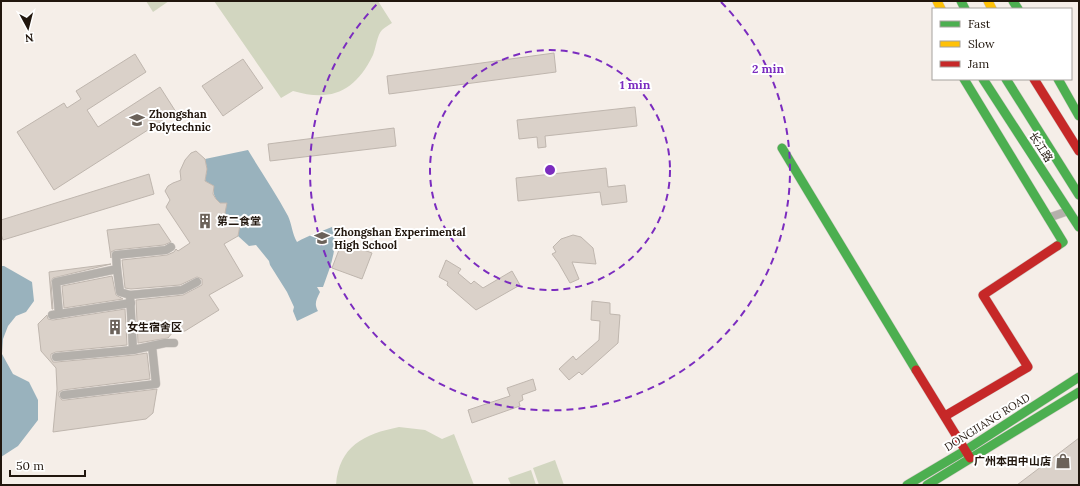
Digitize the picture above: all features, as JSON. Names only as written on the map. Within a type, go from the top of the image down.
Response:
[{"type":"main road","points":[[945,416],[1028,367],[983,294],[1063,242],[965,80]]},
{"type":"main road","name":"长江路","points":[[984,80],[1079,227]]},
{"type":"main road","points":[[1007,80],[1079,195]]},
{"type":"main road","points":[[1035,80],[1079,150]]},
{"type":"main road","points":[[1059,80],[1079,116]]},
{"type":"main road","points":[[782,148],[968,454]]},
{"type":"main road","name":"DONGJIANG ROAD","points":[[926,485],[1079,377]]},
{"type":"main road","name":"DONGJIANG ROAD","points":[[907,485],[968,454],[1079,392]]},
{"type":"street","points":[[1048,218],[1068,211]]},
{"type":"street","points":[[130,299],[120,292],[116,255],[166,250],[171,247]]},
{"type":"street","points":[[117,269],[56,282],[55,314],[182,290],[197,282]]},
{"type":"street","points":[[130,299],[133,350]]},
{"type":"street","points":[[56,357],[133,350],[174,343]]},
{"type":"street","points":[[64,395],[156,384],[152,346]]},
{"type":"green space","points":[[146,1],[169,1],[153,12]]},
{"type":"green space","points":[[214,1],[378,1],[392,23],[380,32],[373,55],[366,68],[350,86],[330,94],[319,95],[293,91],[281,98]]},
{"type":"green space","points":[[399,427],[425,430],[442,439],[454,434],[474,485],[336,485],[342,460],[348,451],[364,438]]},
{"type":"green space","points":[[555,460],[564,485],[539,485],[533,468]]},
{"type":"green space","points":[[531,470],[536,485],[511,485],[508,478]]},
{"type":"water","points":[[248,150],[279,199],[288,216],[297,242],[310,235],[332,227],[335,242],[333,257],[323,287],[317,287],[320,292],[316,302],[318,311],[297,321],[293,311],[294,307],[287,292],[269,261],[256,245],[249,246],[238,236],[240,225],[233,219],[228,219],[225,209],[215,197],[214,186],[205,181],[207,169],[205,159]]},
{"type":"water","points":[[1,266],[4,266],[32,282],[34,301],[26,312],[16,316],[8,326],[3,339],[2,354],[13,374],[29,382],[38,400],[38,420],[18,446],[1,457]]},
{"type":"building","points":[[554,53],[556,72],[389,94],[387,76]]},
{"type":"building","points":[[135,54],[146,72],[87,110],[98,127],[160,87],[176,112],[54,190],[17,132],[64,103],[67,108],[81,99],[76,91]]},
{"type":"building","points":[[243,59],[263,88],[223,116],[202,86]]},
{"type":"building","points":[[635,107],[637,126],[545,136],[546,147],[538,148],[537,137],[519,139],[517,120]]},
{"type":"building","points":[[394,128],[396,146],[270,161],[268,144]]},
{"type":"building","points":[[196,151],[205,159],[207,169],[205,181],[214,186],[213,194],[220,203],[227,203],[225,213],[228,219],[233,219],[240,225],[238,236],[224,244],[243,276],[209,295],[219,310],[185,331],[173,332],[168,338],[138,343],[136,300],[183,295],[202,285],[202,279],[197,277],[180,285],[131,289],[125,288],[122,260],[167,255],[174,252],[176,249],[178,251],[190,243],[166,207],[170,200],[165,191],[168,186],[181,180],[180,171],[185,160],[191,153]]},
{"type":"building","points":[[606,168],[608,187],[625,185],[627,202],[602,205],[600,192],[518,201],[516,178]]},
{"type":"building","points":[[149,174],[154,194],[3,240],[1,234],[1,220]]},
{"type":"building","points":[[159,224],[171,242],[164,245],[115,250],[111,252],[111,258],[107,230]]},
{"type":"building","points":[[573,235],[581,237],[593,248],[596,264],[572,262],[579,279],[570,283],[552,254],[556,252],[553,247],[561,239]]},
{"type":"building","points":[[342,242],[372,253],[362,279],[332,268]]},
{"type":"building","points":[[446,260],[461,269],[458,273],[471,284],[474,281],[483,288],[512,271],[520,285],[476,310],[447,285],[448,282],[439,277]]},
{"type":"building","points":[[111,264],[53,278],[51,282],[52,309],[49,272]]},
{"type":"building","points":[[112,276],[116,295],[123,299],[64,308],[62,286]]},
{"type":"building","points":[[592,301],[610,303],[610,314],[620,315],[618,343],[582,375],[579,372],[569,380],[559,369],[573,356],[576,360],[599,340],[600,321],[591,320]]},
{"type":"building","points":[[125,309],[127,345],[56,352],[51,354],[51,358],[53,362],[56,362],[147,353],[150,379],[63,390],[59,392],[59,396],[62,400],[65,400],[157,389],[153,413],[146,419],[53,432],[57,389],[56,368],[41,351],[38,324],[47,315],[48,319],[53,320]]},
{"type":"building","points":[[533,379],[536,390],[522,395],[523,400],[519,402],[520,406],[472,423],[468,410],[510,396],[507,388]]},
{"type":"building","name":"广州本田中山店","points":[[1079,438],[1079,485],[1017,485]]},
{"type":"traffic: fast","points":[[961,1],[964,8]]},
{"type":"traffic: fast","points":[[1013,1],[1017,8]]},
{"type":"traffic: fast","points":[[965,80],[1063,242],[1057,246]]},
{"type":"traffic: fast","points":[[984,80],[1079,227]]},
{"type":"traffic: fast","points":[[1007,80],[1079,195]]},
{"type":"traffic: fast","points":[[1059,80],[1079,116]]},
{"type":"traffic: fast","points":[[782,148],[916,370]]},
{"type":"traffic: fast","points":[[907,485],[966,450],[1079,377]]},
{"type":"traffic: fast","points":[[927,485],[1079,392]]},
{"type":"traffic: slow","points":[[937,1],[940,8]]},
{"type":"traffic: slow","points":[[988,1],[992,8]]},
{"type":"traffic: jam","points":[[1035,80],[1079,151]]},
{"type":"traffic: jam","points":[[945,416],[1028,367],[983,295],[1057,246]]},
{"type":"traffic: jam","points":[[916,370],[970,458]]},
{"type":"place","name":"Zhongshan Polytechnic","points":[[137,120]]},
{"type":"place","name":"第二食堂","points":[[205,221]]},
{"type":"place","name":"Zhongshan Experimental High School","points":[[322,238]]},
{"type":"place","name":"女生宿舍区","points":[[115,327]]},
{"type":"place","name":"广州本田中山店","points":[[1063,461]]}]
